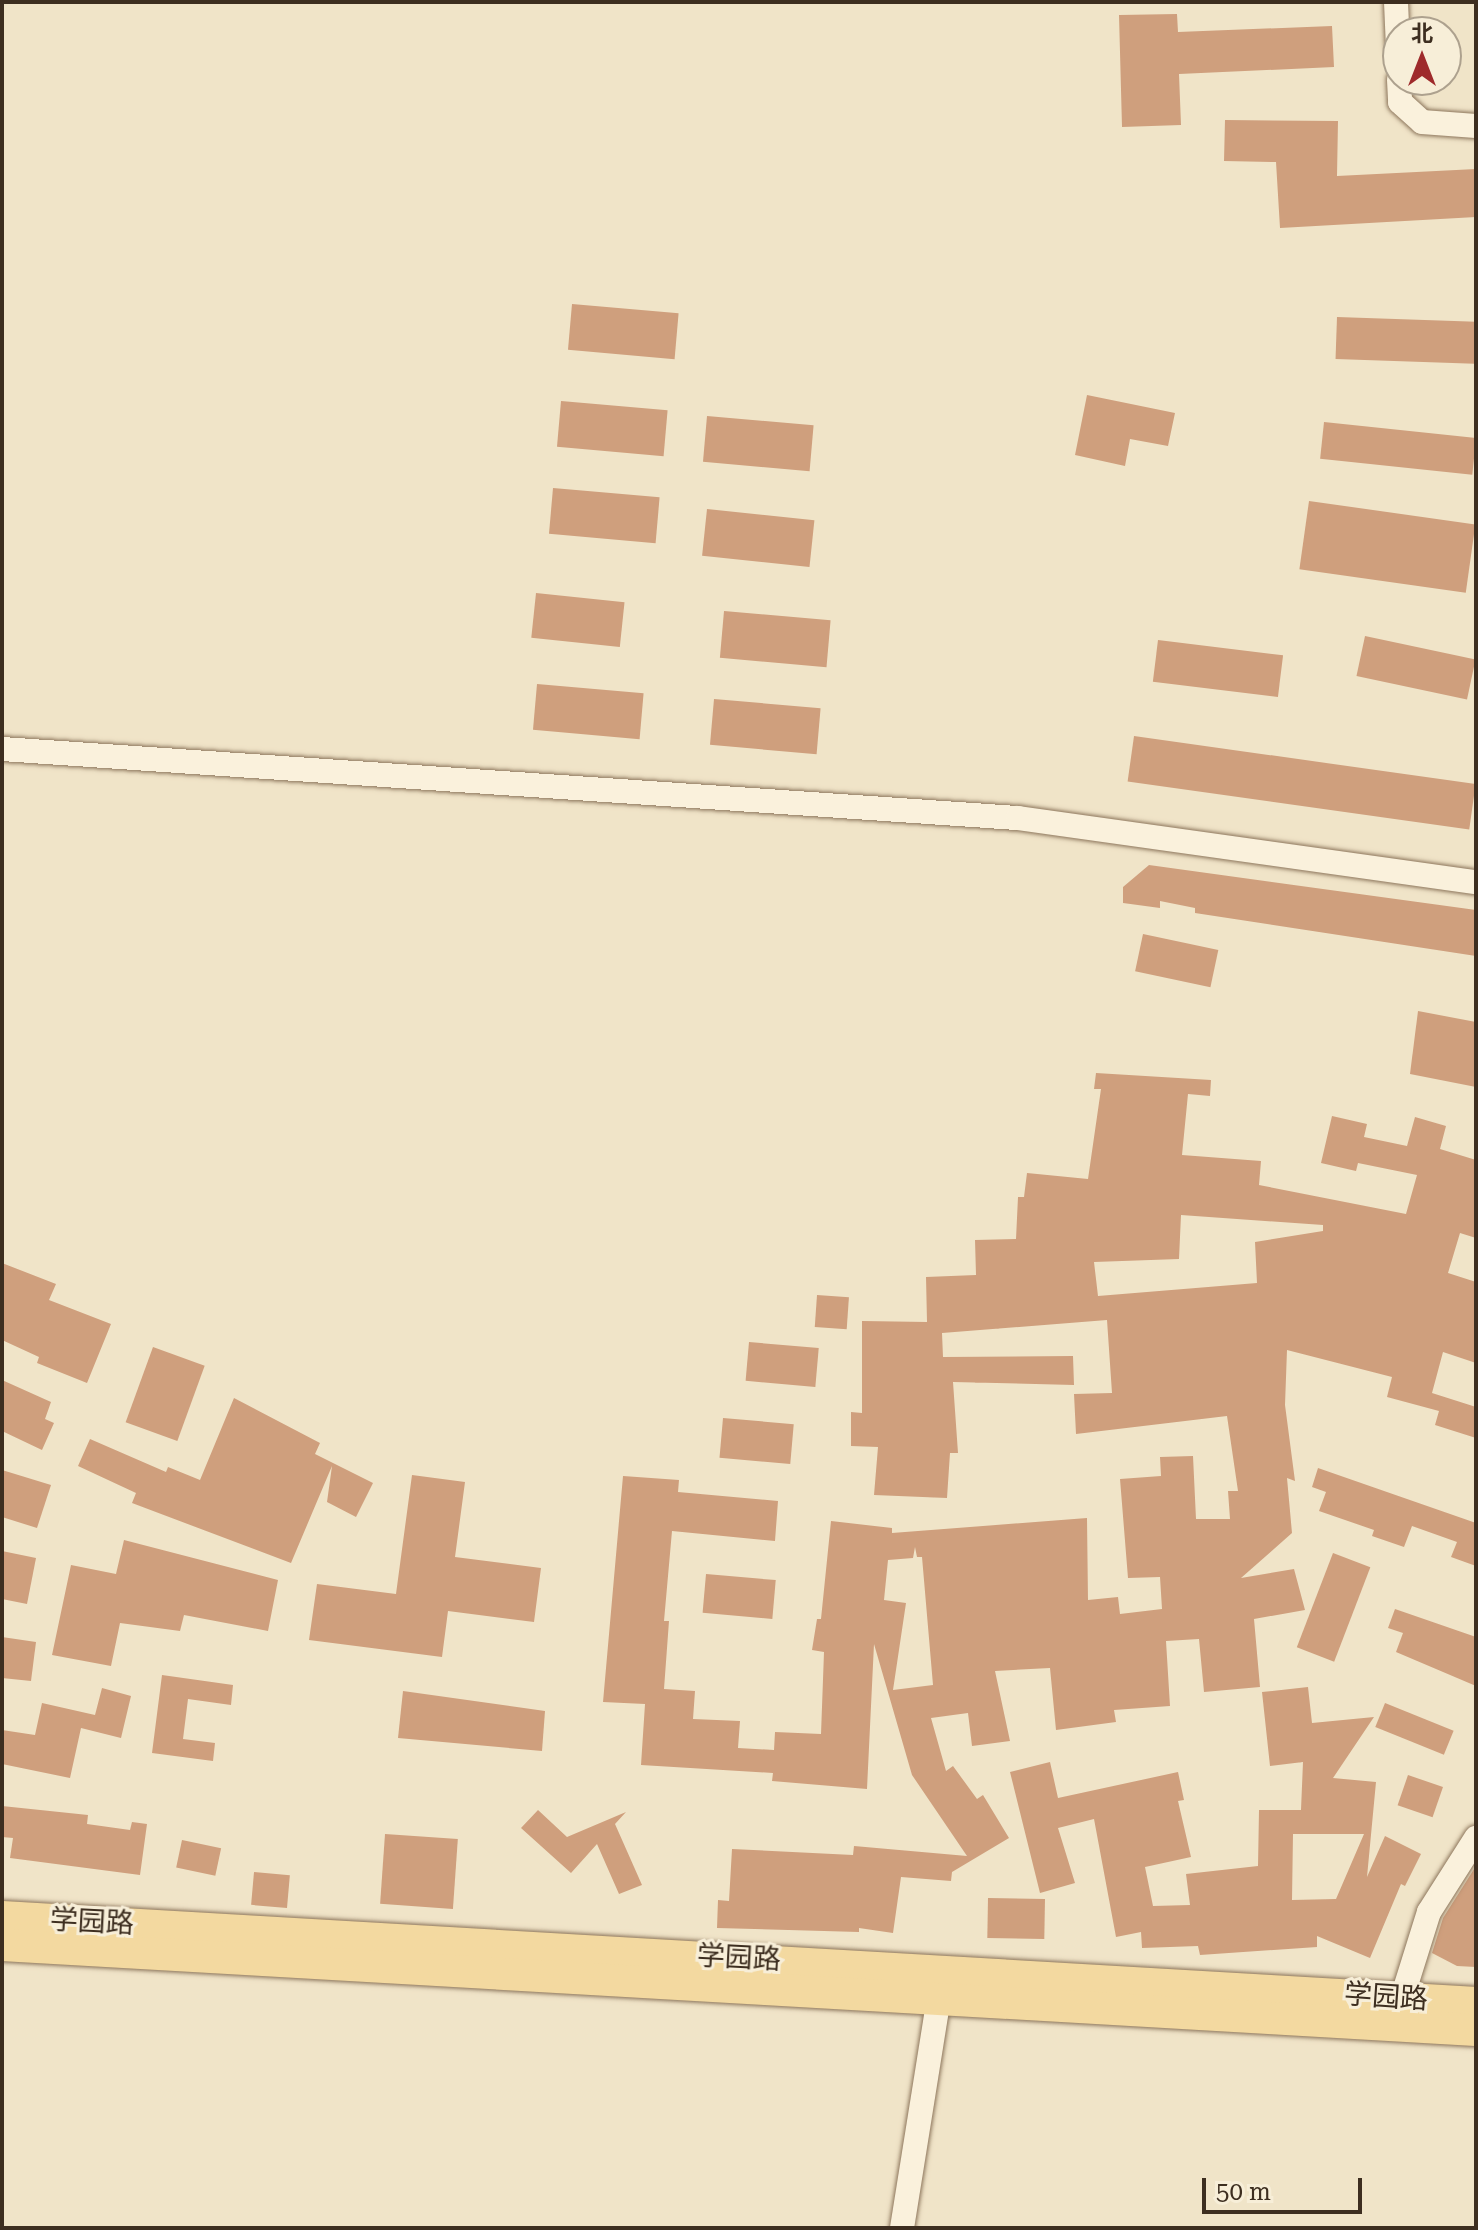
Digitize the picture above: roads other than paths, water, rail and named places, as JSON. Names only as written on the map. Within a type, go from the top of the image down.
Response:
[{"type":"main road","name":"学园路","points":[[2,1917],[1476,2003]]},
{"type":"main road","points":[[2,1945],[939,1996],[1476,2030]]},
{"type":"street","points":[[1400,96],[1400,102],[1422,122],[1476,126]]},
{"type":"street","points":[[2,749],[1018,818],[1476,882]]},
{"type":"street","points":[[1402,1998],[1429,1912],[1476,1838]]},
{"type":"street","points":[[902,2228],[939,1996]]}]
